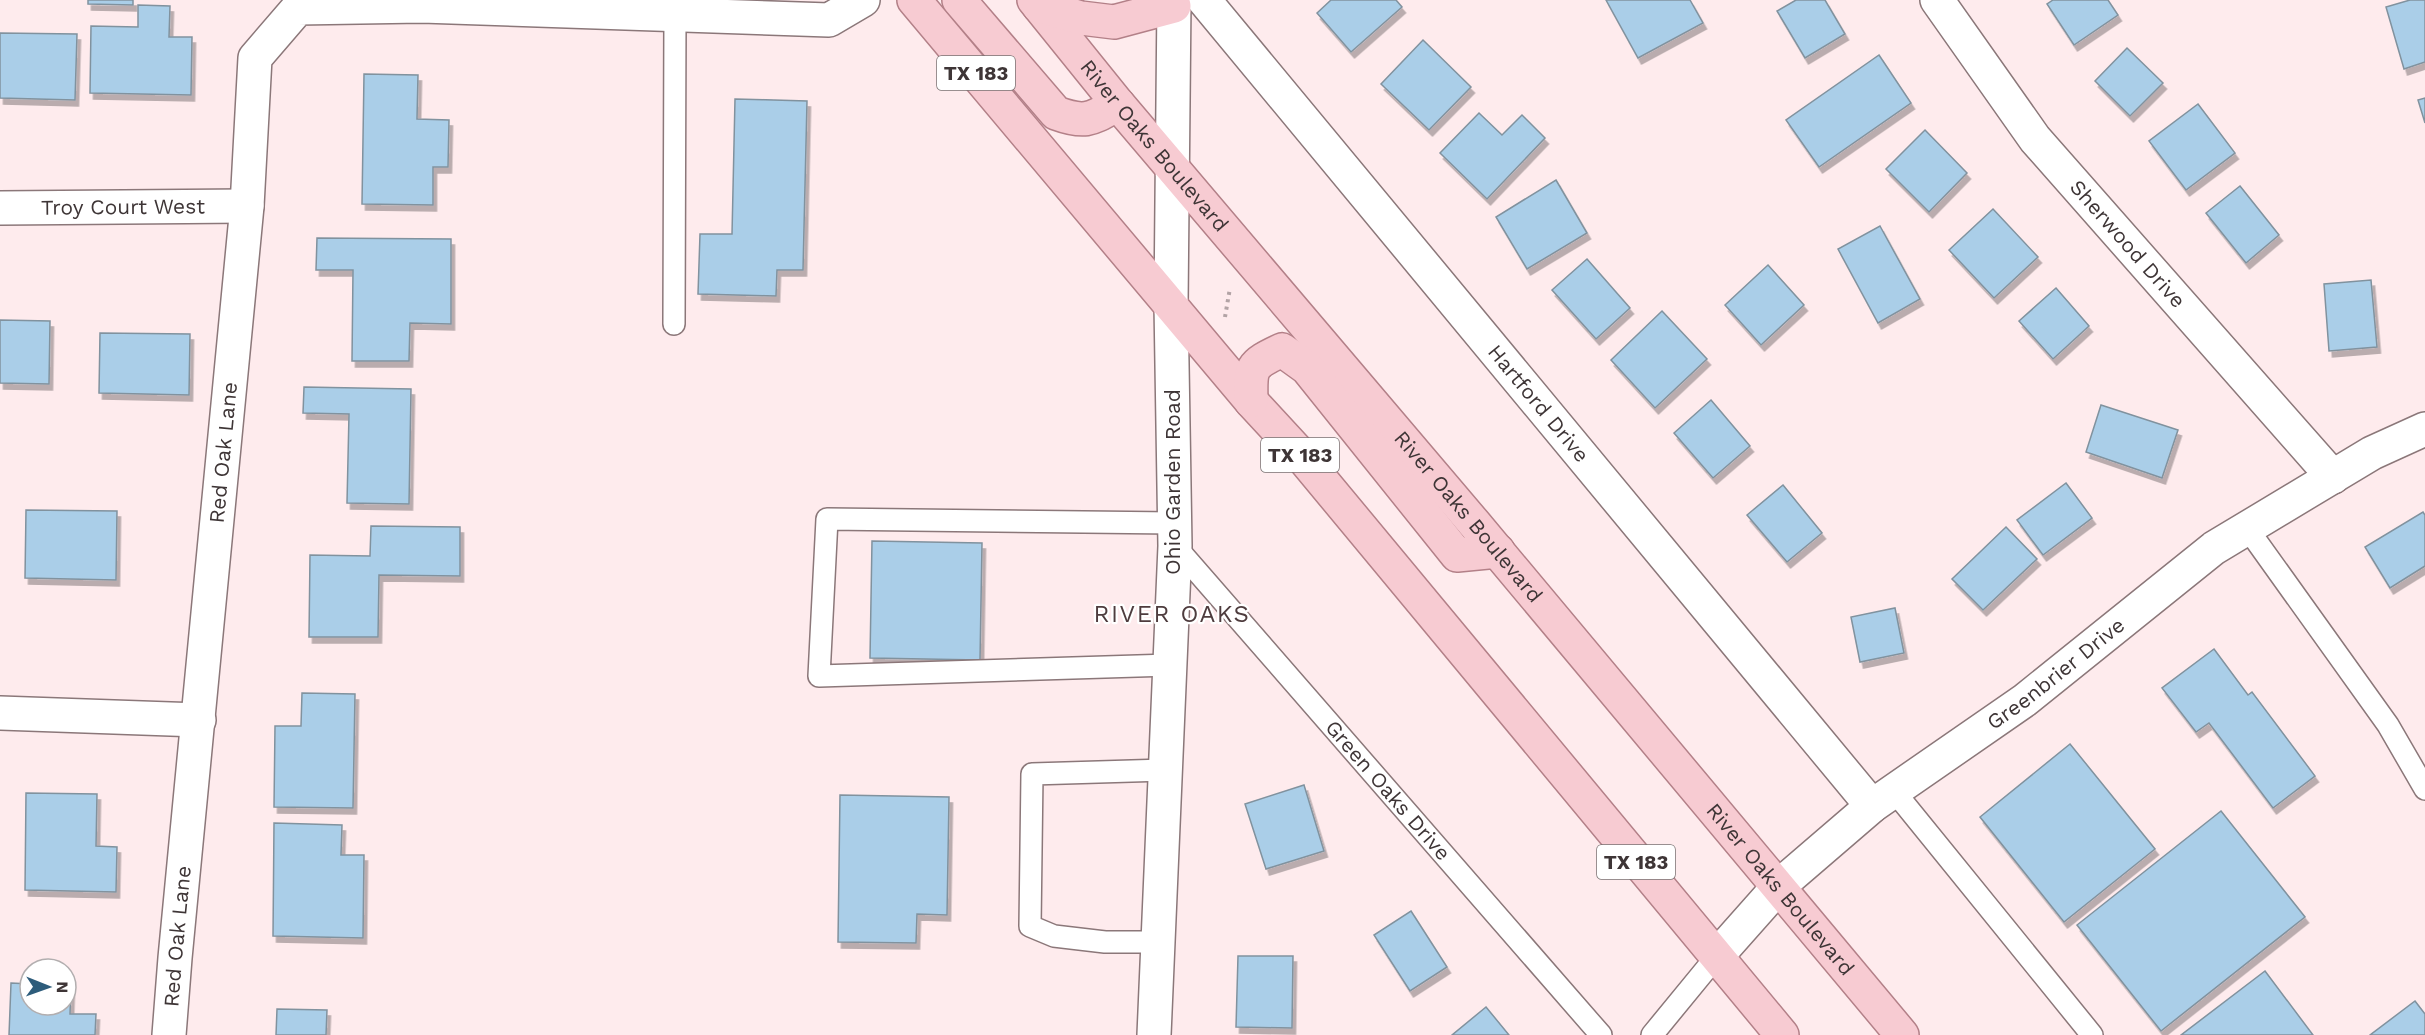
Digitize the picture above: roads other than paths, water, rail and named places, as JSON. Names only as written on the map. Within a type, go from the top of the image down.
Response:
[{"type":"main road","name":"TX 183","points":[[914,0],[1251,401],[1299,453],[1782,1035]]},
{"type":"main road","points":[[958,0],[1056,113],[1076,120],[1095,116],[1118,104]]},
{"type":"main road","points":[[1036,3],[1081,18],[1114,22],[1184,2]]},
{"type":"main road","name":"River Oaks Boulevard","points":[[1036,3],[1118,104],[1498,551],[1902,1035]]},
{"type":"main road","points":[[1251,401],[1250,375],[1258,361],[1282,350],[1307,368],[1457,555],[1498,551]]},
{"type":"street","name":"Red Oak Lane","points":[[169,1035],[174,958],[199,720],[247,206],[255,58],[298,8],[422,6],[830,20],[863,0]]},
{"type":"street","name":"Sherwood Drive","points":[[1937,0],[2035,139],[2333,477]]},
{"type":"street","name":"Ohio Garden Road","points":[[1154,1035],[1175,534],[1171,304],[1173,168],[1184,2]]},
{"type":"street","name":"Hartford Drive","points":[[1184,2],[1883,799]]},
{"type":"street","name":"Troy Court West","points":[[0,208],[247,206]]},
{"type":"street","name":"Greenbrier Drive","points":[[1716,957],[1779,886],[1883,799],[2025,700],[2214,548],[2372,453],[2425,429]]},
{"type":"street","points":[[0,713],[199,720]]},
{"type":"lane","points":[[674,324],[675,14]]},
{"type":"lane","points":[[1170,665],[819,676],[827,519],[1175,534]]},
{"type":"lane","points":[[2247,528],[2388,724],[2425,789]]},
{"type":"lane","name":"Green Oaks Drive","points":[[1175,534],[1601,1035]]},
{"type":"lane","points":[[1158,942],[1105,942],[1054,936],[1030,926],[1032,774],[1165,770]]},
{"type":"lane","points":[[1883,799],[2092,1035]]},
{"type":"lane","points":[[1652,1035],[1716,957]]},
{"type":"district","name":"RIVER OAKS","points":[[1172,614]]}]
